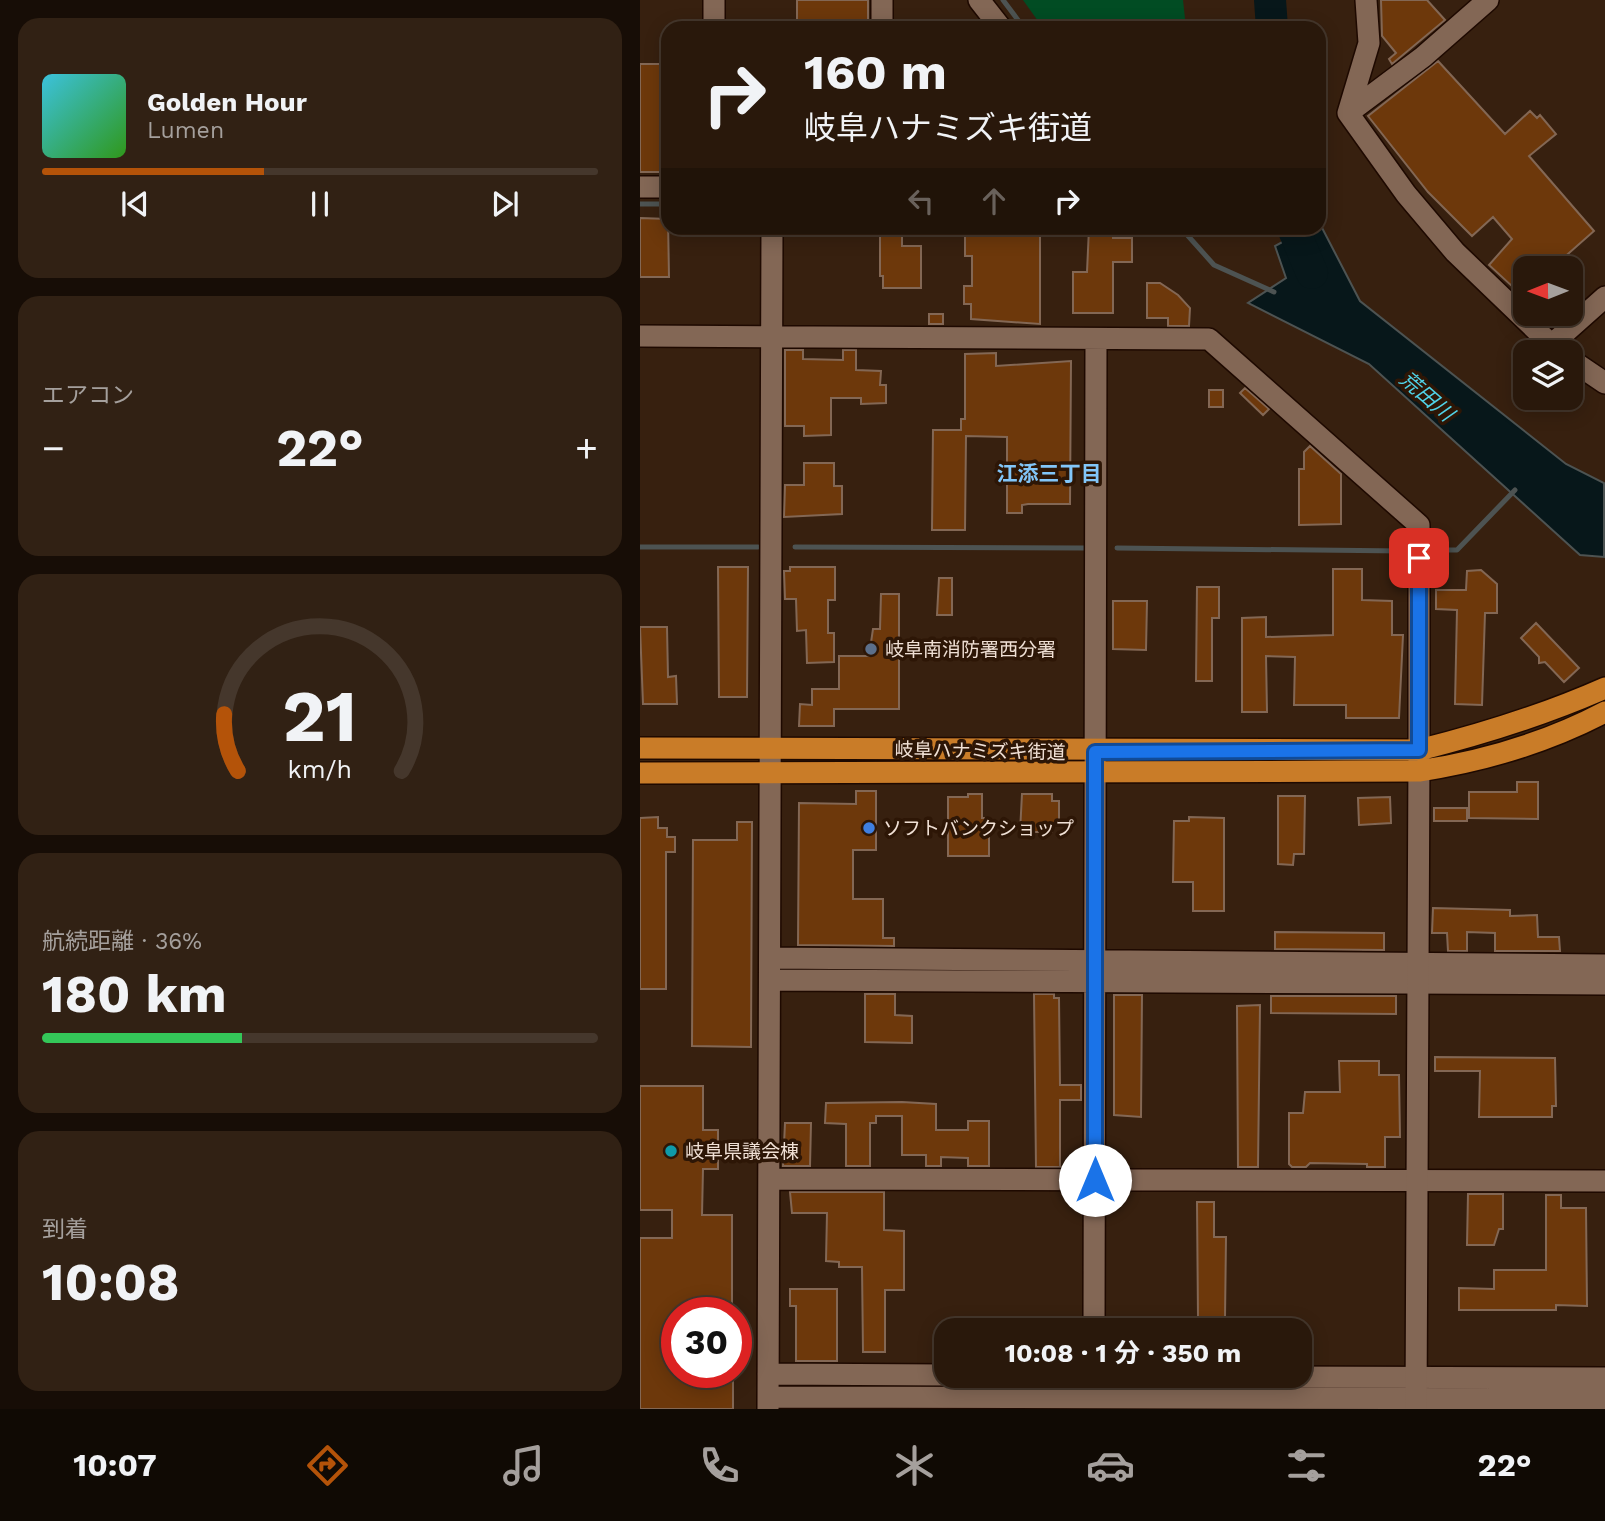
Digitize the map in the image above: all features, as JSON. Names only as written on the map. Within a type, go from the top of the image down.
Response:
[{"type":"main road","name":"岐阜ハナミズキ街道","points":[[1419,760],[1543,715],[1604,688]]},
{"type":"main road","name":"岐阜ハナミズキ街道","points":[[640,774],[771,774],[1095,762],[1419,760],[1517,749],[1604,712]]},
{"type":"main road","name":"岐阜ハナミズキ街道","points":[[640,748],[772,749],[1095,762]]},
{"type":"street","points":[[714,0],[714,21]]},
{"type":"street","points":[[882,0],[882,21]]},
{"type":"street","points":[[979,0],[996,21]]},
{"type":"street","points":[[1348,113],[1369,43],[1366,0]]},
{"type":"street","points":[[1348,113],[1423,57],[1488,0]]},
{"type":"street","points":[[1348,113],[1406,194],[1455,252],[1546,340]]},
{"type":"street","points":[[640,187],[661,187]]},
{"type":"street","points":[[772,235],[768,1403],[1416,1404],[1604,1399]]},
{"type":"street","points":[[1563,340],[1604,297]]},
{"type":"street","points":[[640,336],[1209,339],[1419,525],[1416,1404]]},
{"type":"street","points":[[1094,1318],[1096,340]]},
{"type":"street","points":[[1583,368],[1604,383]]},
{"type":"street","points":[[771,958],[1095,971],[1417,974],[1604,984]]},
{"type":"street","points":[[1417,974],[1604,965]]},
{"type":"street","points":[[771,980],[1095,971]]},
{"type":"street","points":[[770,1179],[1604,1181]]},
{"type":"street","points":[[768,1374],[934,1375]]},
{"type":"street","points":[[1312,1377],[1604,1378]]},
{"type":"green space","points":[[1023,0],[1183,0],[1185,21],[1038,21]]},
{"type":"water","points":[[1295,235],[1326,235],[1360,301],[1566,464],[1604,483],[1604,557],[1580,555],[1369,364],[1248,303],[1286,278],[1275,246]]},
{"type":"building","points":[[797,0],[868,0],[868,21],[797,21]]},
{"type":"building","points":[[1381,0],[1427,0],[1445,20],[1392,64],[1389,59],[1396,53],[1382,36]]},
{"type":"building","points":[[1438,61],[1505,134],[1530,111],[1537,118],[1540,115],[1556,134],[1529,156],[1594,231],[1566,256],[1513,256],[1513,287],[1489,265],[1512,239],[1493,217],[1472,236],[1428,192],[1368,116]]},
{"type":"building","points":[[640,64],[661,64],[661,172],[640,172]]},
{"type":"building","points":[[640,218],[661,219],[661,235],[668,235],[669,277],[640,277]]},
{"type":"building","points":[[880,235],[902,235],[902,246],[921,246],[921,288],[883,288],[883,276],[880,276]]},
{"type":"building","points":[[965,235],[1040,235],[1040,324],[971,319],[971,304],[964,304],[964,286],[972,286],[972,256],[965,256]]},
{"type":"building","points":[[1089,235],[1132,238],[1132,262],[1113,262],[1113,313],[1073,313],[1073,272],[1087,272]]},
{"type":"building","points":[[1147,283],[1160,283],[1178,295],[1190,308],[1189,326],[1168,326],[1168,318],[1147,318]]},
{"type":"building","points":[[929,314],[943,314],[943,324],[929,324]]},
{"type":"building","points":[[785,350],[803,350],[803,359],[843,360],[843,350],[856,350],[856,370],[881,371],[880,385],[886,385],[886,403],[861,404],[861,398],[831,398],[831,435],[804,436],[804,426],[785,426]]},
{"type":"building","points":[[996,353],[996,366],[1071,361],[1070,504],[1028,504],[1022,505],[1022,513],[1007,513],[1007,437],[966,436],[965,530],[932,530],[933,430],[961,430],[961,419],[965,419],[965,354]]},
{"type":"building","points":[[1245,388],[1269,409],[1263,415],[1240,393]]},
{"type":"building","points":[[1209,390],[1223,390],[1223,407],[1209,407]]},
{"type":"building","points":[[1310,446],[1341,474],[1341,524],[1299,525],[1299,469],[1304,469],[1304,452]]},
{"type":"building","points":[[804,463],[834,463],[834,486],[842,486],[842,514],[784,517],[785,485],[804,485]]},
{"type":"building","points":[[718,567],[748,567],[747,697],[719,697]]},
{"type":"building","points":[[790,567],[835,567],[835,600],[828,600],[828,633],[834,633],[834,662],[807,663],[806,630],[797,631],[796,599],[785,599],[784,571],[790,571]]},
{"type":"building","points":[[1333,569],[1362,569],[1362,600],[1392,601],[1392,635],[1403,635],[1399,718],[1346,718],[1346,705],[1294,705],[1295,657],[1266,656],[1267,712],[1242,712],[1242,618],[1266,617],[1266,637],[1333,635]]},
{"type":"building","points":[[1481,570],[1497,584],[1497,613],[1485,613],[1482,705],[1455,704],[1457,610],[1436,609],[1436,590],[1466,590],[1467,571]]},
{"type":"building","points":[[939,578],[952,578],[952,615],[937,615]]},
{"type":"building","points":[[1197,587],[1219,587],[1219,618],[1212,618],[1212,681],[1196,681]]},
{"type":"building","name":"岐阜南消防署西分署","points":[[881,594],[899,594],[899,709],[834,709],[834,726],[799,726],[800,704],[812,705],[812,689],[839,689],[839,656],[869,656],[873,629],[880,629]]},
{"type":"building","points":[[1113,601],[1147,601],[1146,650],[1113,649]]},
{"type":"building","points":[[1536,623],[1579,668],[1564,682],[1545,662],[1539,663],[1539,657],[1521,638]]},
{"type":"building","points":[[640,627],[667,627],[668,677],[676,676],[677,704],[643,704]]},
{"type":"building","points":[[1517,782],[1538,782],[1538,819],[1469,818],[1469,792],[1517,792]]},
{"type":"building","points":[[856,791],[876,791],[876,850],[853,850],[853,899],[883,899],[883,938],[894,938],[894,946],[798,945],[799,803],[856,804]]},
{"type":"building","points":[[968,794],[982,794],[982,818],[989,818],[989,856],[948,856],[948,797],[968,797]]},
{"type":"building","points":[[1022,794],[1052,794],[1052,801],[1059,801],[1059,824],[1052,824],[1052,832],[1020,832]]},
{"type":"building","points":[[1278,796],[1305,796],[1304,854],[1294,854],[1293,865],[1278,864]]},
{"type":"building","points":[[1390,797],[1391,823],[1359,825],[1358,798]]},
{"type":"building","points":[[1434,808],[1467,808],[1467,821],[1434,821]]},
{"type":"building","points":[[658,817],[658,828],[667,828],[667,837],[675,837],[675,852],[666,852],[666,989],[640,989],[640,818]]},
{"type":"building","points":[[1189,817],[1224,818],[1224,911],[1193,911],[1193,882],[1173,882],[1174,821],[1189,821]]},
{"type":"building","points":[[737,822],[752,822],[751,1047],[692,1046],[693,840],[737,840]]},
{"type":"building","points":[[1433,908],[1510,910],[1510,916],[1537,915],[1538,937],[1559,937],[1560,951],[1495,951],[1495,933],[1467,932],[1467,951],[1448,951],[1447,933],[1432,933]]},
{"type":"building","points":[[1275,932],[1384,933],[1384,950],[1275,949]]},
{"type":"building","points":[[865,994],[895,994],[895,1015],[912,1016],[912,1043],[865,1042]]},
{"type":"building","points":[[1034,994],[1054,994],[1054,998],[1059,998],[1060,1085],[1081,1085],[1081,1100],[1060,1100],[1060,1167],[1036,1167]]},
{"type":"building","points":[[1114,995],[1142,995],[1141,1117],[1114,1115]]},
{"type":"building","points":[[1271,996],[1396,996],[1396,1014],[1271,1013]]},
{"type":"building","points":[[1260,1005],[1258,1167],[1238,1167],[1237,1006]]},
{"type":"building","points":[[1435,1057],[1555,1058],[1556,1106],[1552,1106],[1552,1117],[1479,1117],[1480,1071],[1435,1071]]},
{"type":"building","points":[[1339,1061],[1379,1061],[1379,1075],[1399,1075],[1400,1137],[1385,1137],[1385,1167],[1310,1163],[1306,1167],[1292,1167],[1289,1164],[1289,1113],[1303,1113],[1305,1092],[1340,1092]]},
{"type":"building","points":[[640,1086],[703,1086],[703,1130],[718,1130],[718,1169],[703,1169],[702,1215],[732,1215],[732,1297],[661,1297],[661,1388],[733,1388],[733,1409],[640,1409],[640,1238],[672,1238],[672,1210],[640,1210]]},
{"type":"building","points":[[826,1103],[936,1104],[936,1130],[968,1130],[968,1121],[989,1121],[989,1166],[968,1166],[968,1158],[941,1157],[941,1166],[926,1166],[926,1155],[902,1155],[902,1116],[876,1116],[876,1123],[870,1123],[870,1166],[846,1166],[846,1124],[825,1123]]},
{"type":"building","points":[[785,1123],[811,1123],[810,1166],[783,1166]]},
{"type":"building","points":[[790,1192],[884,1192],[884,1230],[904,1231],[904,1290],[885,1290],[885,1352],[863,1352],[862,1267],[839,1267],[839,1262],[826,1261],[827,1213],[792,1213]]},
{"type":"building","points":[[1468,1194],[1503,1194],[1503,1229],[1499,1229],[1494,1245],[1467,1245]]},
{"type":"building","points":[[1546,1195],[1561,1195],[1561,1208],[1586,1208],[1587,1306],[1556,1305],[1556,1310],[1459,1310],[1459,1288],[1494,1289],[1494,1270],[1546,1270]]},
{"type":"building","points":[[1197,1202],[1214,1202],[1214,1237],[1226,1237],[1225,1318],[1198,1318]]},
{"type":"building","points":[[790,1289],[837,1289],[837,1361],[796,1361],[796,1306],[790,1306]]},
{"type":"waterway","points":[[1003,0],[1019,21]]},
{"type":"waterway","name":"荒田川","points":[[1270,0],[1272,21]]},
{"type":"waterway","points":[[640,204],[661,204]]},
{"type":"waterway","points":[[1187,235],[1214,265],[1274,292]]},
{"type":"waterway","name":"荒田川","points":[[1296,235],[1312,273]]},
{"type":"waterway","points":[[1432,550],[1457,550],[1515,490]]},
{"type":"waterway","points":[[640,547],[758,547]]},
{"type":"waterway","points":[[795,547],[1084,548]]},
{"type":"waterway","points":[[1117,548],[1403,551]]},
{"type":"waterway","points":[[985,970],[1011,971]]},
{"type":"place","name":"岐阜南消防署西分署","points":[[871,649]]},
{"type":"place","name":"ソフトバンクショップ","points":[[869,828]]},
{"type":"place","name":"岐阜県議会棟","points":[[671,1151]]},
{"type":"district","name":"江添三丁目","points":[[1049,473]]},
{"type":"route","points":[[1095,1180],[1095,752],[1419,750],[1419,558]]}]
